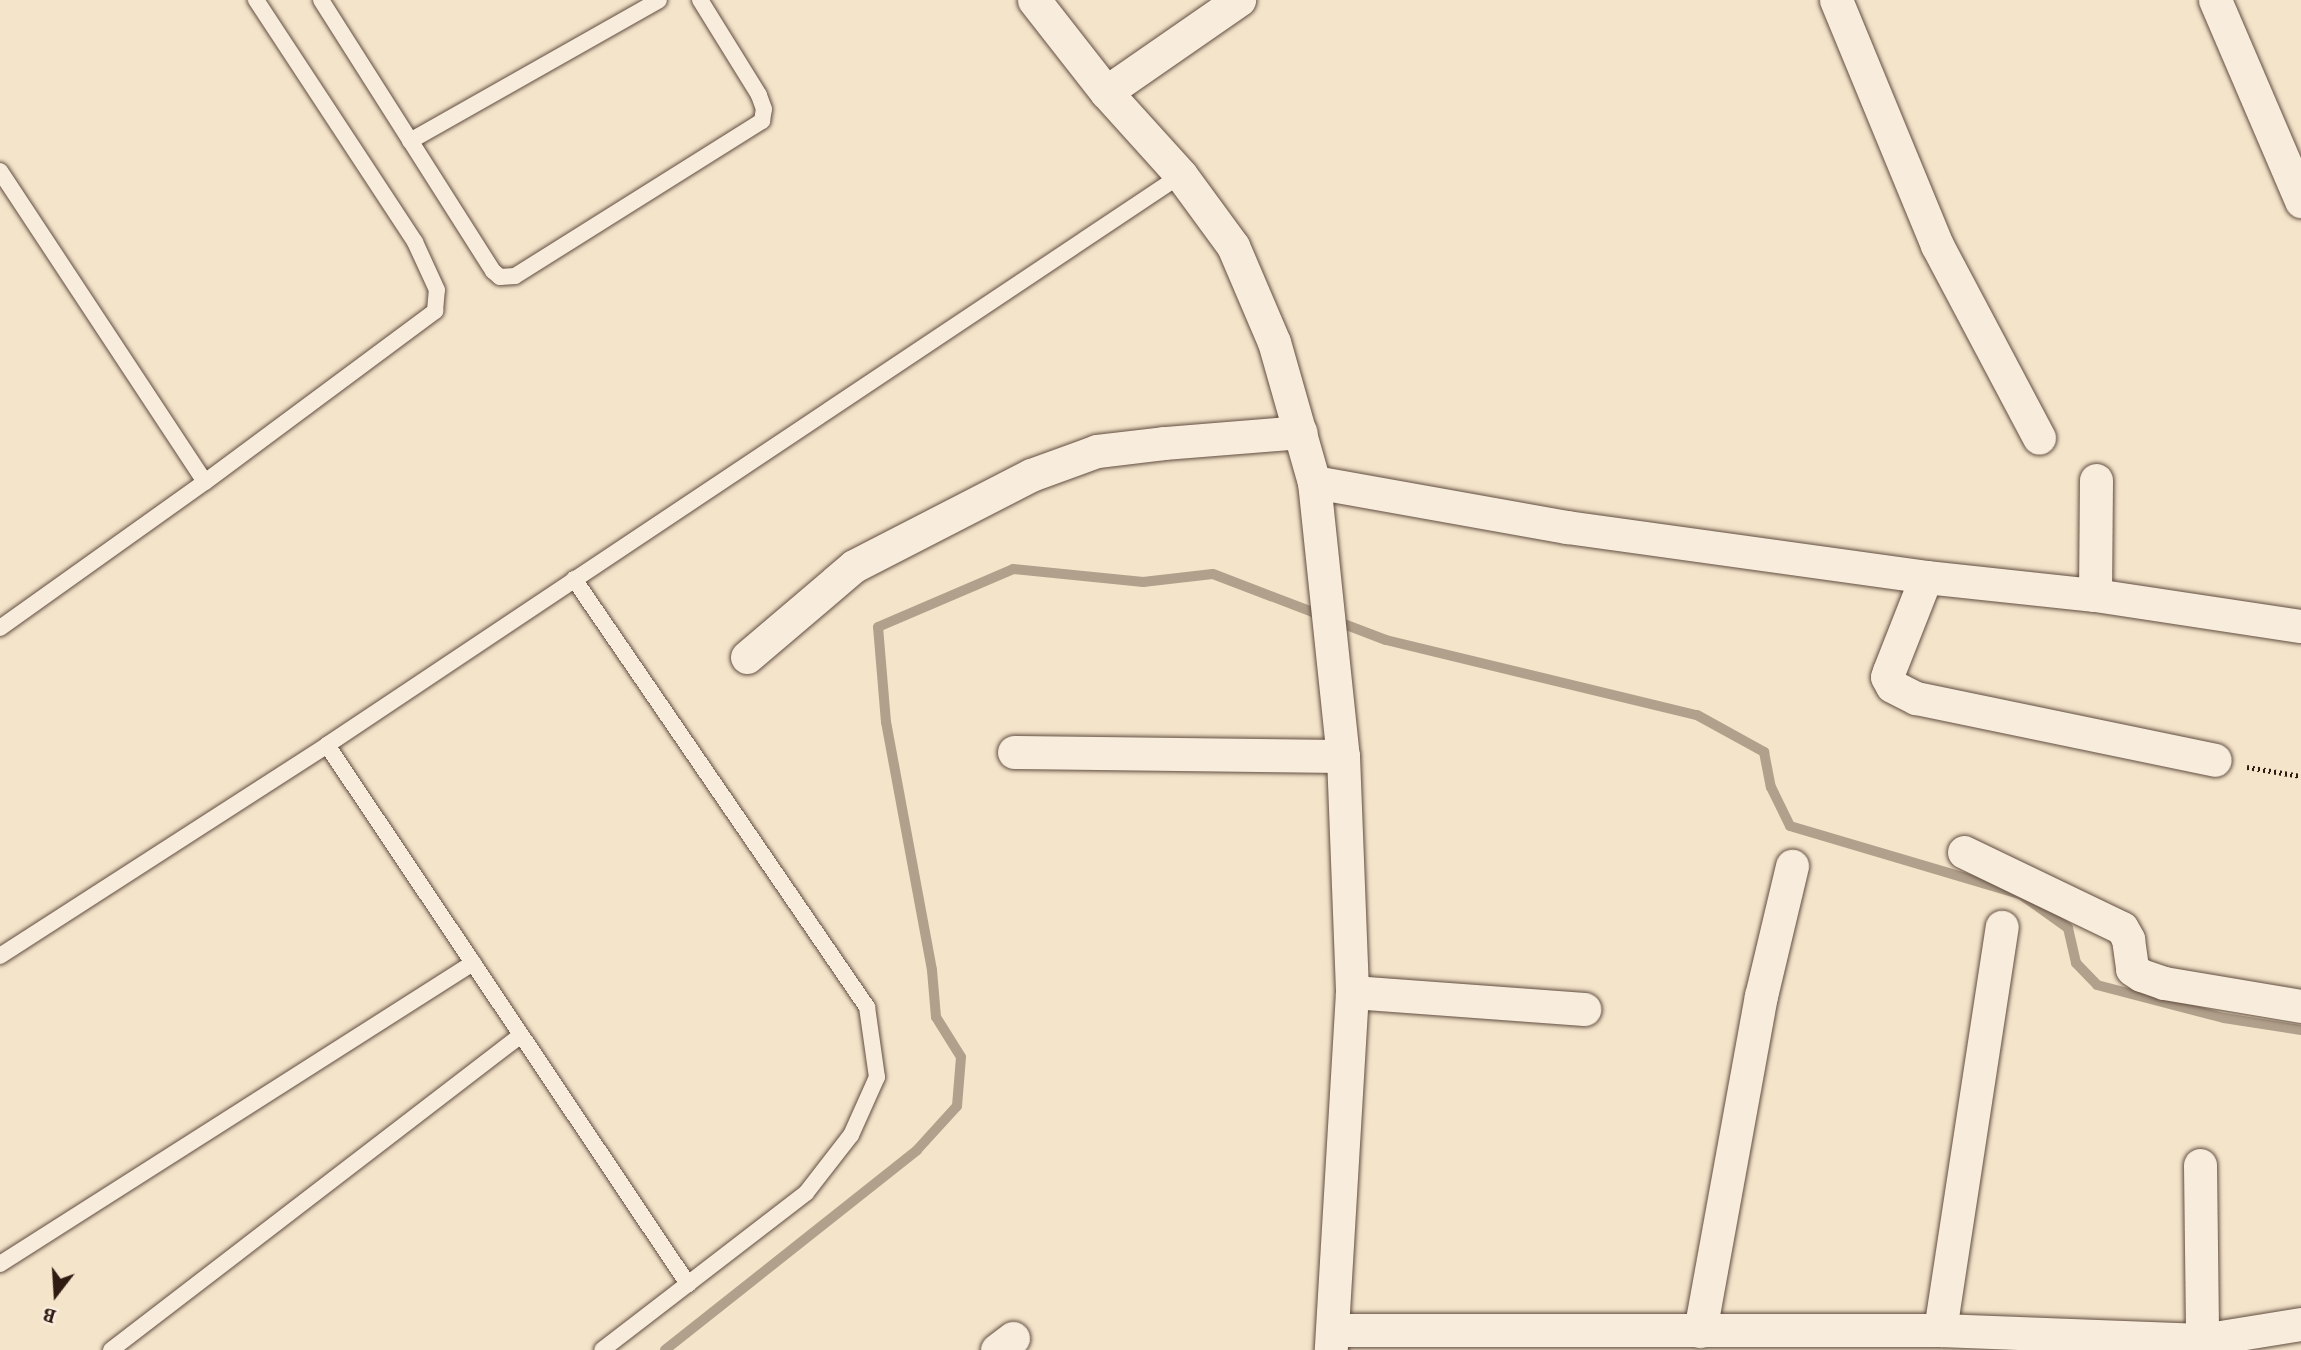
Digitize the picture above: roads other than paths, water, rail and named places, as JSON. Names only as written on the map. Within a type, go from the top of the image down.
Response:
[{"type":"street","points":[[1034,0],[1106,92],[1181,175],[1233,246],[1274,342],[1314,482],[1343,756],[1352,992],[1332,1340],[1617,1341],[1700,1331],[1940,1330],[2120,1344],[2202,1340],[2301,1324]]},
{"type":"street","points":[[1106,92],[1240,0]]},
{"type":"street","points":[[1836,0],[1937,245],[2039,438]]},
{"type":"street","points":[[2215,0],[2301,201]]},
{"type":"street","points":[[747,657],[854,566],[1031,475],[1097,451],[1301,432]]},
{"type":"street","points":[[2095,595],[2096,480]]},
{"type":"street","points":[[1314,482],[1567,527],[1926,577],[2095,595],[2301,626]]},
{"type":"street","points":[[1926,577],[1889,671],[1888,677],[1892,686],[1916,698],[2215,760]]},
{"type":"street","points":[[1014,752],[1343,756]]},
{"type":"street","points":[[1964,852],[2122,928],[2128,939],[2132,969],[2141,975],[2164,983],[2301,1006]]},
{"type":"street","points":[[1700,1331],[1760,996],[1792,866]]},
{"type":"street","points":[[1940,1330],[2002,927]]},
{"type":"street","points":[[1352,992],[1584,1009]]},
{"type":"street","points":[[2200,1164],[2202,1340]]},
{"type":"lane","points":[[0,628],[205,482],[435,311],[437,290],[415,242],[256,0]]},
{"type":"lane","points":[[321,0],[493,271],[500,277],[515,276],[762,121],[764,109],[759,95],[700,0]]},
{"type":"lane","points":[[410,141],[659,0]]},
{"type":"lane","points":[[0,171],[205,482]]},
{"type":"lane","points":[[0,956],[327,745],[1181,175]]},
{"type":"lane","points":[[574,579],[867,1007],[877,1077],[851,1135],[806,1193],[603,1350]]},
{"type":"lane","points":[[327,745],[688,1284]]},
{"type":"lane","points":[[0,1264],[473,963]]},
{"type":"lane","points":[[111,1350],[521,1035]]},
{"type":"waterway","points":[[665,1350],[917,1150],[957,1106],[961,1057],[936,1017],[932,970],[886,722],[878,627],[1013,569],[1143,582],[1213,574],[1386,640],[1697,715],[1764,752],[1771,787],[1790,826],[2020,894],[2068,928],[2076,963],[2097,985],[2224,1018],[2301,1030]]}]
